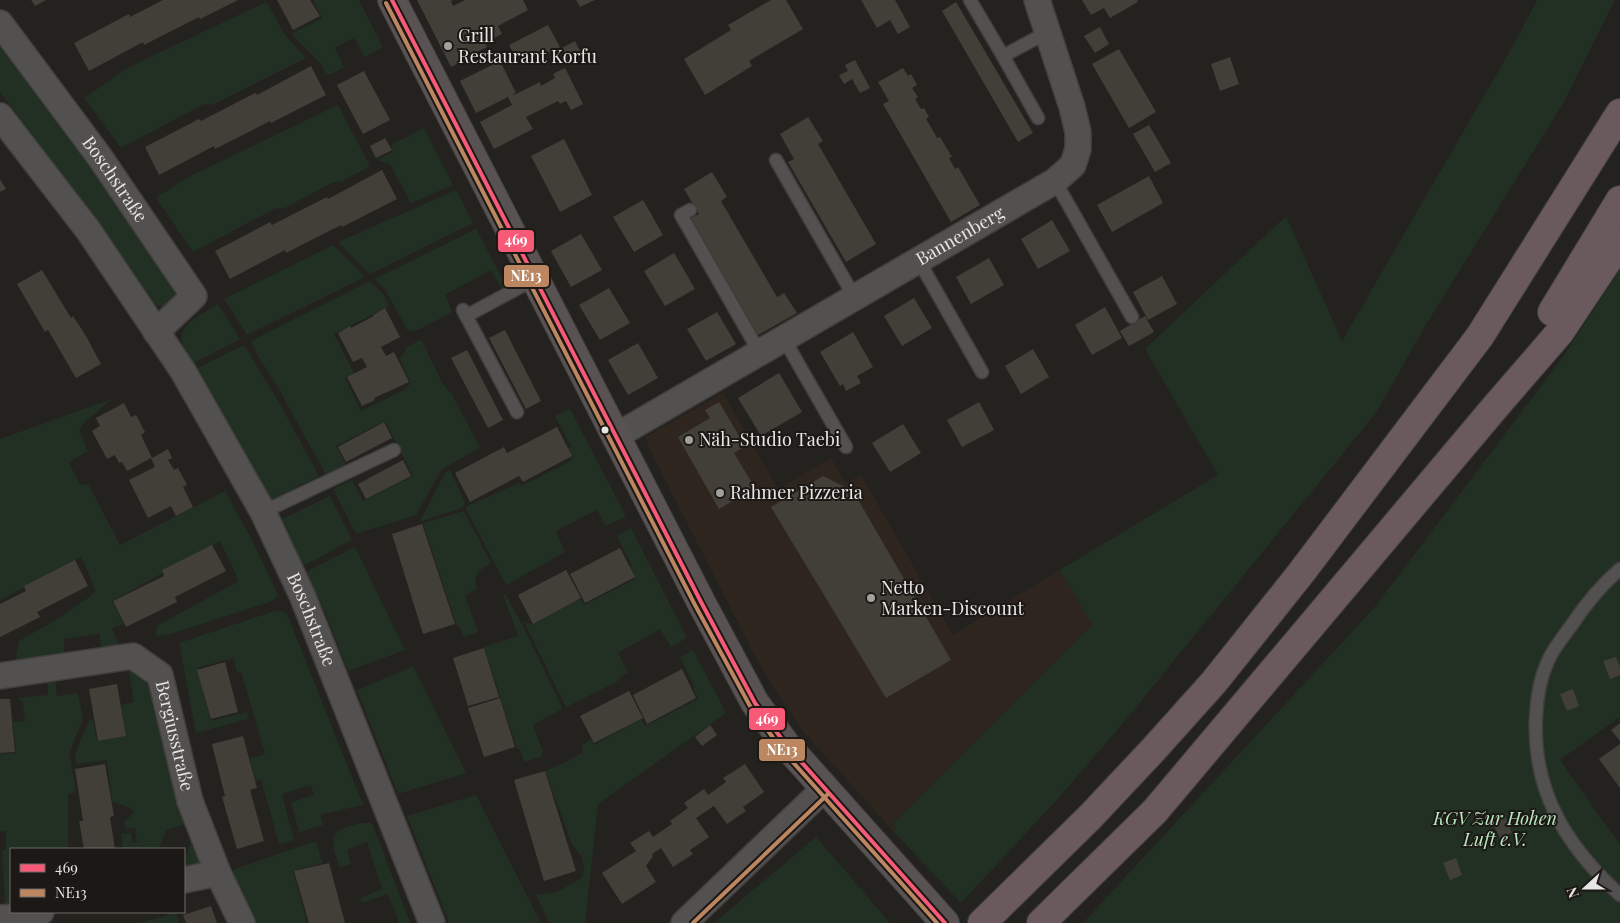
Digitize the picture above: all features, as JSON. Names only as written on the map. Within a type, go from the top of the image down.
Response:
[{"type":"highway","points":[[982,923],[1090,817],[1153,750],[1214,682],[1301,573],[1480,336],[1620,113]]},
{"type":"highway","points":[[1496,406],[1620,200]]},
{"type":"highway","points":[[1041,923],[1155,811],[1560,332],[1620,242]]},
{"type":"main road","points":[[392,0],[718,635],[755,703],[787,746],[824,789],[945,923]]},
{"type":"street","name":"Bannenberg","points":[[616,436],[1055,181],[1073,165],[1078,149],[1078,132],[1072,107],[1037,0]]},
{"type":"street","name":"Boschstraße","points":[[0,23],[99,156],[194,296],[156,332]]},
{"type":"street","name":"Boschstraße","points":[[0,116],[88,230],[183,372],[263,512],[302,595],[432,923]]},
{"type":"street","name":"Bergiusstraße","points":[[0,676],[133,656],[160,675],[190,801],[218,873],[242,923]]},
{"type":"street","points":[[684,923],[824,789]]},
{"type":"street","points":[[185,880],[218,873]]},
{"type":"street","points":[[0,918],[36,913]]},
{"type":"lane","points":[[970,0],[1038,118]]},
{"type":"lane","points":[[1003,56],[1048,32]]},
{"type":"lane","points":[[776,160],[855,298]]},
{"type":"lane","points":[[1055,181],[1132,317]]},
{"type":"lane","points":[[690,210],[681,216],[760,353]]},
{"type":"lane","points":[[918,261],[982,372]]},
{"type":"lane","points":[[517,412],[464,313],[535,279]]},
{"type":"lane","points":[[784,339],[846,447]]},
{"type":"lane","points":[[263,512],[394,450]]},
{"type":"lane","points":[[1620,569],[1605,581],[1586,603],[1548,661],[1537,697],[1535,734],[1539,771],[1561,825],[1577,849],[1620,895]]},
{"type":"shaded area","points":[[723,393],[778,489],[831,458],[846,483],[861,475],[953,635],[1060,570],[1092,625],[893,823],[896,829],[893,831],[801,729],[775,690],[754,654],[645,437]]},
{"type":"green space","points":[[313,0],[359,0],[383,47],[365,57],[354,38],[335,48],[344,67],[332,74],[326,74],[321,64],[291,34],[322,18]]},
{"type":"green space","points":[[1537,0],[1615,0],[1564,102],[1424,328],[1376,413],[1119,728],[1054,803],[961,903],[893,831],[896,829],[893,823],[1092,625],[1060,570],[1218,475],[1145,349],[1286,216],[1342,341],[1514,44]]},
{"type":"green space","points":[[264,3],[268,4],[285,35],[306,58],[212,105],[204,104],[121,148],[84,98],[129,67]]},
{"type":"green space","points":[[0,47],[85,160],[167,278],[175,291],[174,301],[167,307],[158,306],[149,298],[113,245],[0,92]]},
{"type":"green space","points":[[338,105],[370,166],[341,182],[333,182],[283,209],[276,208],[193,252],[156,198],[190,176]]},
{"type":"green space","points":[[424,128],[453,185],[411,203],[390,164],[377,160],[393,152],[391,145]]},
{"type":"green space","points":[[456,190],[473,223],[370,274],[338,242]]},
{"type":"green space","points":[[476,229],[507,287],[502,289],[491,270],[445,295],[452,312],[420,329],[408,331],[386,291],[375,279]]},
{"type":"green space","points":[[333,245],[365,277],[247,335],[224,299]]},
{"type":"green space","name":"KGV Zur Hohen Luft e.V.","points":[[1620,269],[1620,717],[1560,760],[1620,845],[1620,923],[1083,923],[1374,608],[1565,354]]},
{"type":"green space","points":[[370,281],[384,295],[389,306],[334,334],[354,373],[345,378],[361,411],[404,390],[411,383],[399,358],[406,348],[421,339],[443,384],[452,394],[480,448],[442,469],[416,515],[356,534],[333,489],[352,480],[363,501],[413,476],[385,421],[336,446],[347,467],[328,478],[251,341]]},
{"type":"green space","points":[[218,304],[240,339],[192,364],[185,352],[182,334],[191,321]]},
{"type":"green space","points":[[244,345],[281,406],[319,476],[271,500],[196,369]]},
{"type":"green space","points":[[112,399],[85,422],[79,430],[88,451],[69,463],[80,484],[90,487],[120,545],[225,491],[252,540],[278,595],[273,601],[170,634],[155,637],[158,625],[239,581],[220,541],[112,601],[124,624],[112,628],[119,645],[102,649],[99,634],[64,639],[64,657],[15,663],[19,641],[54,621],[91,596],[95,590],[81,557],[0,600],[0,439]]},
{"type":"green space","points":[[570,409],[626,516],[606,526],[597,510],[556,531],[565,552],[506,585],[465,507],[519,483],[521,486],[573,460],[568,448],[571,446],[555,416]]},
{"type":"green space","points":[[450,470],[465,503],[462,508],[422,521],[421,519],[445,473]]},
{"type":"green space","points":[[330,496],[352,540],[303,566],[280,520]]},
{"type":"green space","points":[[464,511],[491,563],[476,576],[477,589],[465,596],[478,632],[463,637],[460,628],[456,624],[423,523]]},
{"type":"green space","points":[[631,528],[687,638],[671,647],[660,629],[618,653],[628,673],[620,677],[618,681],[566,707],[524,622],[530,624],[580,599],[584,605],[635,579],[630,567],[632,566],[617,536]]},
{"type":"green space","points":[[355,547],[405,650],[348,671],[327,617],[306,572]]},
{"type":"green space","points":[[505,593],[562,707],[562,709],[533,725],[543,752],[541,757],[524,762],[520,749],[517,748],[484,647],[518,636],[504,597]]},
{"type":"green space","points":[[278,610],[287,614],[363,805],[320,815],[323,825],[299,832],[291,802],[314,795],[311,785],[282,794],[294,840],[279,844],[261,779],[255,780],[250,758],[265,754],[241,672],[237,673],[233,658],[197,668],[211,721],[247,712],[248,719],[196,733],[179,643]]},
{"type":"green space","points":[[693,650],[726,713],[598,804],[585,923],[549,923],[536,895],[557,892],[583,877],[584,868],[582,857],[572,844],[545,771],[582,753],[581,746],[591,739],[594,745],[641,719],[645,726],[698,699],[680,657]]},
{"type":"green space","points":[[128,665],[146,669],[188,823],[166,830],[159,848],[123,848],[121,834],[131,833],[132,843],[137,843],[135,828],[125,829],[124,822],[134,813],[130,808],[112,801],[107,760],[77,764],[75,754],[89,721],[93,720],[97,741],[126,736],[121,705],[134,702]]},
{"type":"green space","points":[[413,666],[466,773],[398,794],[357,690]]},
{"type":"green space","points":[[55,679],[57,696],[78,693],[83,719],[69,753],[76,792],[68,794],[68,848],[10,848],[10,908],[7,908],[5,905],[2,850],[6,849],[6,831],[0,831],[0,754],[16,753],[13,722],[25,721],[23,703],[18,698],[48,695],[47,680]]},
{"type":"green space","points":[[476,795],[541,923],[449,923],[407,816]]},
{"type":"green space","points":[[361,823],[372,823],[410,923],[399,923],[388,894],[362,903],[360,898],[382,889],[367,842],[347,850],[351,864],[340,868],[333,844],[335,835],[343,828]]},
{"type":"green space","points":[[193,836],[200,853],[200,861],[196,871],[185,870],[186,856]]},
{"type":"green space","points":[[816,837],[890,923],[714,923]]},
{"type":"green space","points":[[316,841],[322,863],[293,871],[307,923],[256,923],[233,876],[234,869]]},
{"type":"green space","points":[[168,913],[176,913],[179,923],[138,923],[169,915]]},
{"type":"building","points":[[31,0],[46,0],[35,6]]},
{"type":"building","points":[[163,0],[238,0],[200,19],[199,17],[144,45],[143,42],[89,71],[74,43],[129,14],[130,17]]},
{"type":"building","points":[[277,0],[310,0],[320,16],[293,30]]},
{"type":"building","points":[[417,0],[453,0],[451,1],[453,6],[465,0],[523,0],[528,10],[498,26],[502,34],[485,43],[487,47],[477,52],[478,54],[451,67]]},
{"type":"building","points":[[576,0],[595,0],[580,7]]},
{"type":"building","points":[[771,0],[786,0],[803,29],[749,61],[752,66],[705,95],[684,59],[731,30],[728,25]]},
{"type":"building","points":[[861,0],[895,0],[910,27],[898,34],[890,20],[877,28]]},
{"type":"building","points":[[1082,0],[1137,0],[1138,2],[1110,18],[1104,8],[1091,15]]},
{"type":"building","points":[[956,2],[1033,133],[1018,142],[942,11]]},
{"type":"building","points":[[548,25],[560,47],[526,64],[520,53],[515,56],[509,45]]},
{"type":"building","points":[[1100,27],[1109,44],[1095,53],[1084,36]]},
{"type":"building","points":[[575,41],[581,53],[568,59],[562,48]]},
{"type":"building","points":[[1119,49],[1156,112],[1129,128],[1092,64]]},
{"type":"building","points":[[1230,57],[1239,84],[1220,91],[1211,64]]},
{"type":"building","points":[[855,60],[870,88],[860,93],[852,79],[844,84],[839,75],[848,71],[845,65]]},
{"type":"building","points":[[500,61],[516,93],[514,95],[540,82],[541,86],[555,78],[553,74],[565,68],[583,104],[571,110],[566,101],[560,104],[558,101],[526,117],[533,129],[494,149],[480,122],[512,105],[508,97],[476,113],[460,81]]},
{"type":"building","points":[[311,66],[326,95],[215,149],[214,146],[159,175],[145,147],[255,93],[257,95]]},
{"type":"building","points":[[903,68],[908,76],[911,74],[917,85],[912,88],[918,97],[915,99],[921,109],[924,108],[929,117],[926,119],[937,138],[940,137],[952,157],[949,158],[955,169],[958,167],[980,205],[951,222],[883,104],[889,101],[878,82]]},
{"type":"building","points":[[364,71],[390,120],[363,134],[337,85]]},
{"type":"building","points":[[808,117],[823,141],[818,144],[876,244],[846,262],[788,162],[794,159],[780,134]]},
{"type":"building","points":[[1149,125],[1171,163],[1155,172],[1133,134]]},
{"type":"building","points":[[385,138],[392,150],[376,158],[370,146]]},
{"type":"building","points":[[564,139],[592,195],[560,212],[531,156]]},
{"type":"building","points":[[382,170],[397,199],[286,253],[285,250],[230,279],[215,251],[270,222],[272,225],[327,197],[328,199]]},
{"type":"building","points":[[712,172],[727,197],[721,201],[777,297],[784,293],[797,313],[758,335],[691,218],[699,214],[684,189]]},
{"type":"building","points":[[1149,176],[1163,203],[1112,232],[1097,205]]},
{"type":"building","points":[[0,179],[6,189],[0,192]]},
{"type":"building","points":[[643,200],[663,235],[634,252],[613,217]]},
{"type":"building","points":[[1052,220],[1070,251],[1038,269],[1021,239]]},
{"type":"building","points":[[581,234],[602,270],[571,287],[551,251]]},
{"type":"building","points":[[674,253],[695,289],[665,306],[644,271]]},
{"type":"building","points":[[989,258],[1004,285],[971,304],[956,277]]},
{"type":"building","points":[[42,270],[71,318],[73,316],[86,336],[101,364],[76,378],[48,330],[45,332],[17,284]]},
{"type":"building","points":[[1162,276],[1177,304],[1148,320],[1133,292]]},
{"type":"building","points":[[609,288],[630,323],[600,340],[579,305]]},
{"type":"building","points":[[914,298],[932,328],[902,346],[884,316]]},
{"type":"building","points":[[1105,307],[1122,338],[1092,355],[1075,325]]},
{"type":"building","points":[[385,308],[400,337],[381,347],[386,356],[394,352],[409,382],[374,398],[375,400],[362,406],[347,377],[367,367],[362,358],[353,362],[338,333],[374,316]]},
{"type":"building","points":[[717,312],[736,344],[706,361],[687,329]]},
{"type":"building","points":[[1145,316],[1154,332],[1129,346],[1120,331]]},
{"type":"building","points":[[505,330],[541,401],[526,409],[489,338]]},
{"type":"building","points":[[853,332],[873,367],[857,376],[861,383],[846,391],[843,384],[840,386],[820,352]]},
{"type":"building","points":[[638,343],[658,378],[628,395],[608,360]]},
{"type":"building","points":[[1033,349],[1049,377],[1021,394],[1005,366]]},
{"type":"building","points":[[467,350],[503,420],[488,428],[451,358]]},
{"type":"building","points":[[779,373],[802,412],[761,436],[738,398]]},
{"type":"building","points":[[719,402],[745,446],[734,453],[755,488],[719,509],[678,437],[710,418],[705,410]]},
{"type":"building","points":[[979,402],[994,430],[962,447],[947,420]]},
{"type":"building","points":[[124,403],[131,417],[136,415],[145,432],[141,435],[152,458],[168,449],[172,458],[168,460],[174,470],[178,468],[187,485],[183,487],[193,507],[176,516],[171,506],[148,518],[129,480],[155,467],[151,458],[127,471],[122,462],[119,463],[115,455],[107,459],[92,431],[100,426],[96,418]]},
{"type":"building","points":[[384,422],[392,438],[346,462],[338,447]]},
{"type":"building","points":[[903,424],[921,453],[890,472],[872,443]]},
{"type":"building","points":[[557,427],[572,456],[523,482],[519,476],[470,502],[455,473],[504,447],[507,453]]},
{"type":"building","points":[[403,460],[411,476],[366,499],[358,484]]},
{"type":"building","name":"Netto Marken-Discount","points":[[823,476],[853,491],[951,660],[886,698],[771,507]]},
{"type":"building","points":[[422,524],[455,624],[423,634],[392,534]]},
{"type":"building","points":[[212,545],[226,571],[175,597],[177,602],[126,627],[113,601],[164,576],[162,570]]},
{"type":"building","points":[[620,548],[635,577],[585,603],[570,574]]},
{"type":"building","points":[[75,560],[88,586],[37,612],[40,617],[0,637],[0,604],[26,591],[24,586]]},
{"type":"building","points":[[566,570],[581,598],[533,624],[518,595]]},
{"type":"building","points":[[484,648],[499,697],[468,706],[453,658]]},
{"type":"building","points":[[1616,657],[1620,667],[1620,675],[1610,679],[1603,661]]},
{"type":"building","points":[[225,662],[238,712],[211,719],[197,670]]},
{"type":"building","points":[[682,669],[696,698],[647,724],[633,695]]},
{"type":"building","points":[[117,684],[126,736],[98,741],[89,689]]},
{"type":"building","points":[[1573,689],[1579,706],[1567,711],[1560,694]]},
{"type":"building","points":[[629,691],[643,718],[594,743],[580,716]]},
{"type":"building","points":[[500,698],[515,747],[484,757],[468,708]]},
{"type":"building","points":[[0,699],[10,699],[15,752],[0,753]]},
{"type":"building","points":[[1620,723],[1620,741],[1611,730]]},
{"type":"building","points":[[710,725],[717,735],[702,746],[695,737]]},
{"type":"building","points":[[243,736],[257,788],[250,790],[264,841],[237,849],[222,797],[225,796],[212,744]]},
{"type":"building","points":[[1620,744],[1620,788],[1599,759]]},
{"type":"building","points":[[105,764],[114,816],[110,817],[115,848],[84,848],[79,821],[83,821],[75,769]]},
{"type":"building","points":[[745,764],[764,792],[743,807],[746,811],[727,824],[714,806],[696,818],[709,837],[690,850],[693,854],[673,867],[661,848],[652,854],[653,856],[646,866],[656,882],[622,904],[602,873],[636,851],[630,843],[649,831],[653,837],[672,824],[670,821],[688,808],[684,803],[704,789],[708,795],[726,782],[723,778]]},
{"type":"building","points":[[545,771],[576,871],[544,881],[514,780]]},
{"type":"building","points":[[1505,816],[1512,833],[1499,838],[1492,821]]},
{"type":"building","points":[[1456,858],[1462,875],[1450,880],[1443,863]]},
{"type":"building","points":[[329,863],[345,923],[309,923],[294,871]]},
{"type":"building","points":[[211,906],[217,923],[186,923],[183,915]]},
{"type":"transit line","name":"469","points":[[392,0],[701,602],[755,703],[787,746],[945,923]]},
{"type":"transit line","name":"NE13","points":[[386,3],[695,605],[750,706],[782,750],[937,923]]},
{"type":"transit line","name":"NE13","points":[[693,923],[828,794]]},
{"type":"place","name":"Grill Restaurant Korfu","points":[[448,46]]},
{"type":"place","name":"Näh-Studio Taebi","points":[[689,440]]},
{"type":"place","name":"Rahmer Pizzeria","points":[[720,493]]},
{"type":"place","name":"Netto Marken-Discount","points":[[871,598]]}]
